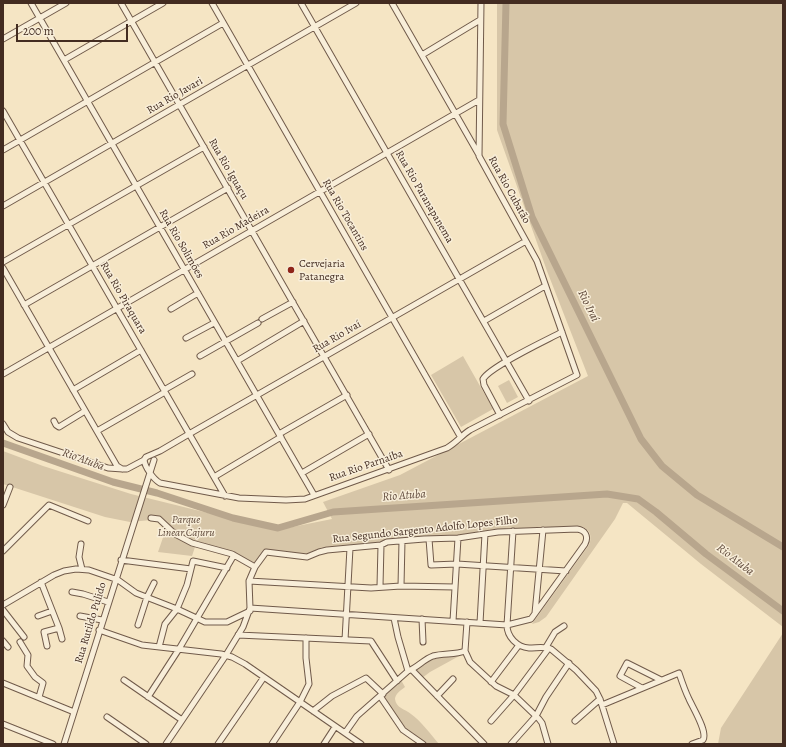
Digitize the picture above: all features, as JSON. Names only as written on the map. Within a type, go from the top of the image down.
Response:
[{"type":"street","name":"Rua Rio Solimões","points":[[31,3],[314,495]]},
{"type":"street","points":[[3,39],[66,3]]},
{"type":"street","name":"Rua Rio Iguaçu","points":[[121,3],[389,470]]},
{"type":"street","points":[[64,60],[163,3]]},
{"type":"street","name":"Rua Rio Tocantins","points":[[212,3],[460,436]]},
{"type":"street","name":"Rua Rio Paranapanema","points":[[301,3],[529,401]]},
{"type":"street","name":"Rua Rio Javari","points":[[3,206],[356,3]]},
{"type":"street","points":[[392,3],[456,113],[479,156]]},
{"type":"street","name":"Rua Rio Cubatão","points":[[481,3],[479,156],[537,261],[577,375]]},
{"type":"street","points":[[422,55],[480,20]]},
{"type":"street","points":[[3,150],[224,23]]},
{"type":"street","name":"Rua Rio Madeira","points":[[3,374],[480,100]]},
{"type":"street","name":"Rua Rio Piraquara","points":[[3,111],[225,496]]},
{"type":"street","points":[[3,262],[204,147]]},
{"type":"street","points":[[24,305],[228,188]]},
{"type":"street","name":"Rua Rio Ivaí","points":[[123,470],[146,460],[392,316],[526,241]]},
{"type":"street","points":[[3,268],[117,466],[123,470]]},
{"type":"street","points":[[484,321],[545,286]]},
{"type":"street","points":[[171,309],[198,294]]},
{"type":"street","points":[[200,356],[293,302]]},
{"type":"street","points":[[237,361],[304,322]]},
{"type":"street","points":[[186,338],[214,323]]},
{"type":"street","points":[[500,415],[484,385],[483,379],[489,373],[507,362],[562,332]]},
{"type":"street","points":[[73,390],[141,350]]},
{"type":"street","points":[[97,431],[192,374]]},
{"type":"street","name":"Rua Rio Parnaíba","points":[[149,470],[155,480],[160,483],[225,496],[286,500],[306,499],[447,448],[456,443],[460,436],[577,375]]},
{"type":"street","points":[[214,476],[347,395]]},
{"type":"street","points":[[54,421],[56,425],[60,427],[85,411]]},
{"type":"street","points":[[3,424],[8,432],[18,438],[108,468],[123,470]]},
{"type":"street","points":[[302,473],[369,434]]},
{"type":"street","name":"Rua Rio Ivaí","points":[[138,507],[149,470],[160,451]]},
{"type":"street","points":[[152,457],[153,461],[149,466],[146,460],[152,457]]},
{"type":"street","points":[[146,460],[149,470]]},
{"type":"street","points":[[3,505],[10,487]]},
{"type":"street","points":[[3,551],[27,525],[49,505],[88,520]]},
{"type":"street","name":"Rua Rutildo Pulido","points":[[64,744],[138,507]]},
{"type":"street","points":[[151,518],[159,519],[176,534],[192,543],[234,555],[255,567],[249,581],[250,610],[238,635],[166,744]]},
{"type":"street","points":[[535,614],[542,530]]},
{"type":"street","name":"Rua Segundo Sargento Adolfo Lopes Filho","points":[[255,567],[266,552],[307,557],[323,551],[381,545],[387,542],[458,538],[513,531],[582,530],[586,533],[586,542],[566,571]]},
{"type":"street","points":[[513,531],[507,625],[510,636],[519,645],[528,648],[548,648],[569,663],[590,684],[601,702],[614,744]]},
{"type":"street","points":[[480,623],[485,534]]},
{"type":"street","points":[[453,621],[458,538]]},
{"type":"street","points":[[429,539],[431,565],[457,564],[566,571]]},
{"type":"street","points":[[401,586],[402,541]]},
{"type":"street","points":[[81,544],[79,557],[82,569]]},
{"type":"street","points":[[380,586],[381,545]]},
{"type":"street","points":[[345,640],[350,548]]},
{"type":"street","points":[[148,697],[179,649],[234,555]]},
{"type":"street","points":[[121,560],[190,569]]},
{"type":"street","points":[[159,647],[165,624],[177,609],[187,585],[193,561],[227,568]]},
{"type":"street","points":[[3,605],[41,582],[64,571],[82,569],[115,579],[136,593],[205,622],[227,622],[250,610],[346,614],[507,625],[531,619],[566,571]]},
{"type":"street","points":[[249,581],[371,588],[380,586],[455,587]]},
{"type":"street","points":[[41,582],[62,639]]},
{"type":"street","points":[[138,625],[147,597],[154,583]]},
{"type":"street","points":[[72,592],[108,602]]},
{"type":"street","points":[[3,610],[24,637]]},
{"type":"street","points":[[38,616],[52,611]]},
{"type":"street","points":[[80,616],[102,620]]},
{"type":"street","points":[[394,618],[398,637],[410,670],[484,744]]},
{"type":"street","points":[[422,619],[423,642]]},
{"type":"street","points":[[467,622],[466,651],[468,658],[472,664],[491,682],[500,689],[514,695],[536,716],[542,723],[548,744]]},
{"type":"street","points":[[491,721],[514,695],[548,648],[555,632],[564,626]]},
{"type":"street","points":[[47,646],[44,632],[59,628]]},
{"type":"street","points":[[99,630],[142,645],[226,655],[238,660],[361,744]]},
{"type":"street","points":[[238,635],[371,641],[397,681]]},
{"type":"street","points":[[272,744],[300,702],[309,684],[306,658],[306,638]]},
{"type":"street","points":[[3,641],[8,647]]},
{"type":"street","points":[[20,642],[28,655],[27,666],[35,677],[43,683],[39,698]]},
{"type":"street","points":[[491,682],[519,645]]},
{"type":"street","points":[[345,733],[357,716],[410,670],[434,656],[466,651]]},
{"type":"street","points":[[512,744],[536,716],[546,697],[569,663]]},
{"type":"street","points":[[642,688],[620,676],[627,663],[661,680]]},
{"type":"street","points":[[575,721],[601,702],[679,673],[705,735],[705,739],[692,744]]},
{"type":"street","points":[[218,744],[264,677]]},
{"type":"street","points":[[313,711],[332,696],[366,678],[382,695],[404,730],[423,744]]},
{"type":"street","points":[[437,696],[453,679]]},
{"type":"street","points":[[124,680],[182,720]]},
{"type":"street","points":[[3,683],[74,712]]},
{"type":"street","points":[[107,717],[146,744]]},
{"type":"street","points":[[3,724],[53,744]]},
{"type":"street","points":[[324,744],[336,726]]},
{"type":"green space","name":"Parque Linear Cajuru","points":[[497,3],[783,3],[783,627],[701,564],[627,503],[623,503],[615,519],[546,617],[539,622],[532,624],[589,545],[591,538],[586,528],[580,526],[494,529],[458,535],[384,540],[376,543],[322,547],[308,554],[265,550],[254,563],[237,554],[197,541],[192,556],[158,552],[167,526],[151,520],[130,522],[105,517],[3,484],[3,451],[43,466],[131,494],[277,530],[332,519],[323,502],[400,475],[588,376],[547,271],[497,130]]},
{"type":"green space","points":[[463,356],[493,409],[461,427],[431,375]]},
{"type":"green space","points":[[509,380],[518,397],[507,403],[498,386]]},
{"type":"green space","points":[[783,633],[783,744],[718,744],[721,728]]},
{"type":"green space","points":[[461,655],[422,678],[415,670],[426,662],[432,660],[442,657]]},
{"type":"green space","points":[[401,680],[405,687],[396,695],[395,699],[397,704],[418,720],[439,744],[427,744],[407,730],[383,697]]},
{"type":"waterway","name":"Rio Iraí","points":[[506,3],[503,124],[532,217],[641,439],[662,466],[697,495],[783,547]]},
{"type":"waterway","name":"Rio Atuba","points":[[3,443],[113,482],[157,493],[233,518],[278,528],[333,512],[607,494],[638,499],[656,512],[706,554],[783,611]]},
{"type":"place","name":"Cervejaria Patanegra","points":[[291,270]]}]
